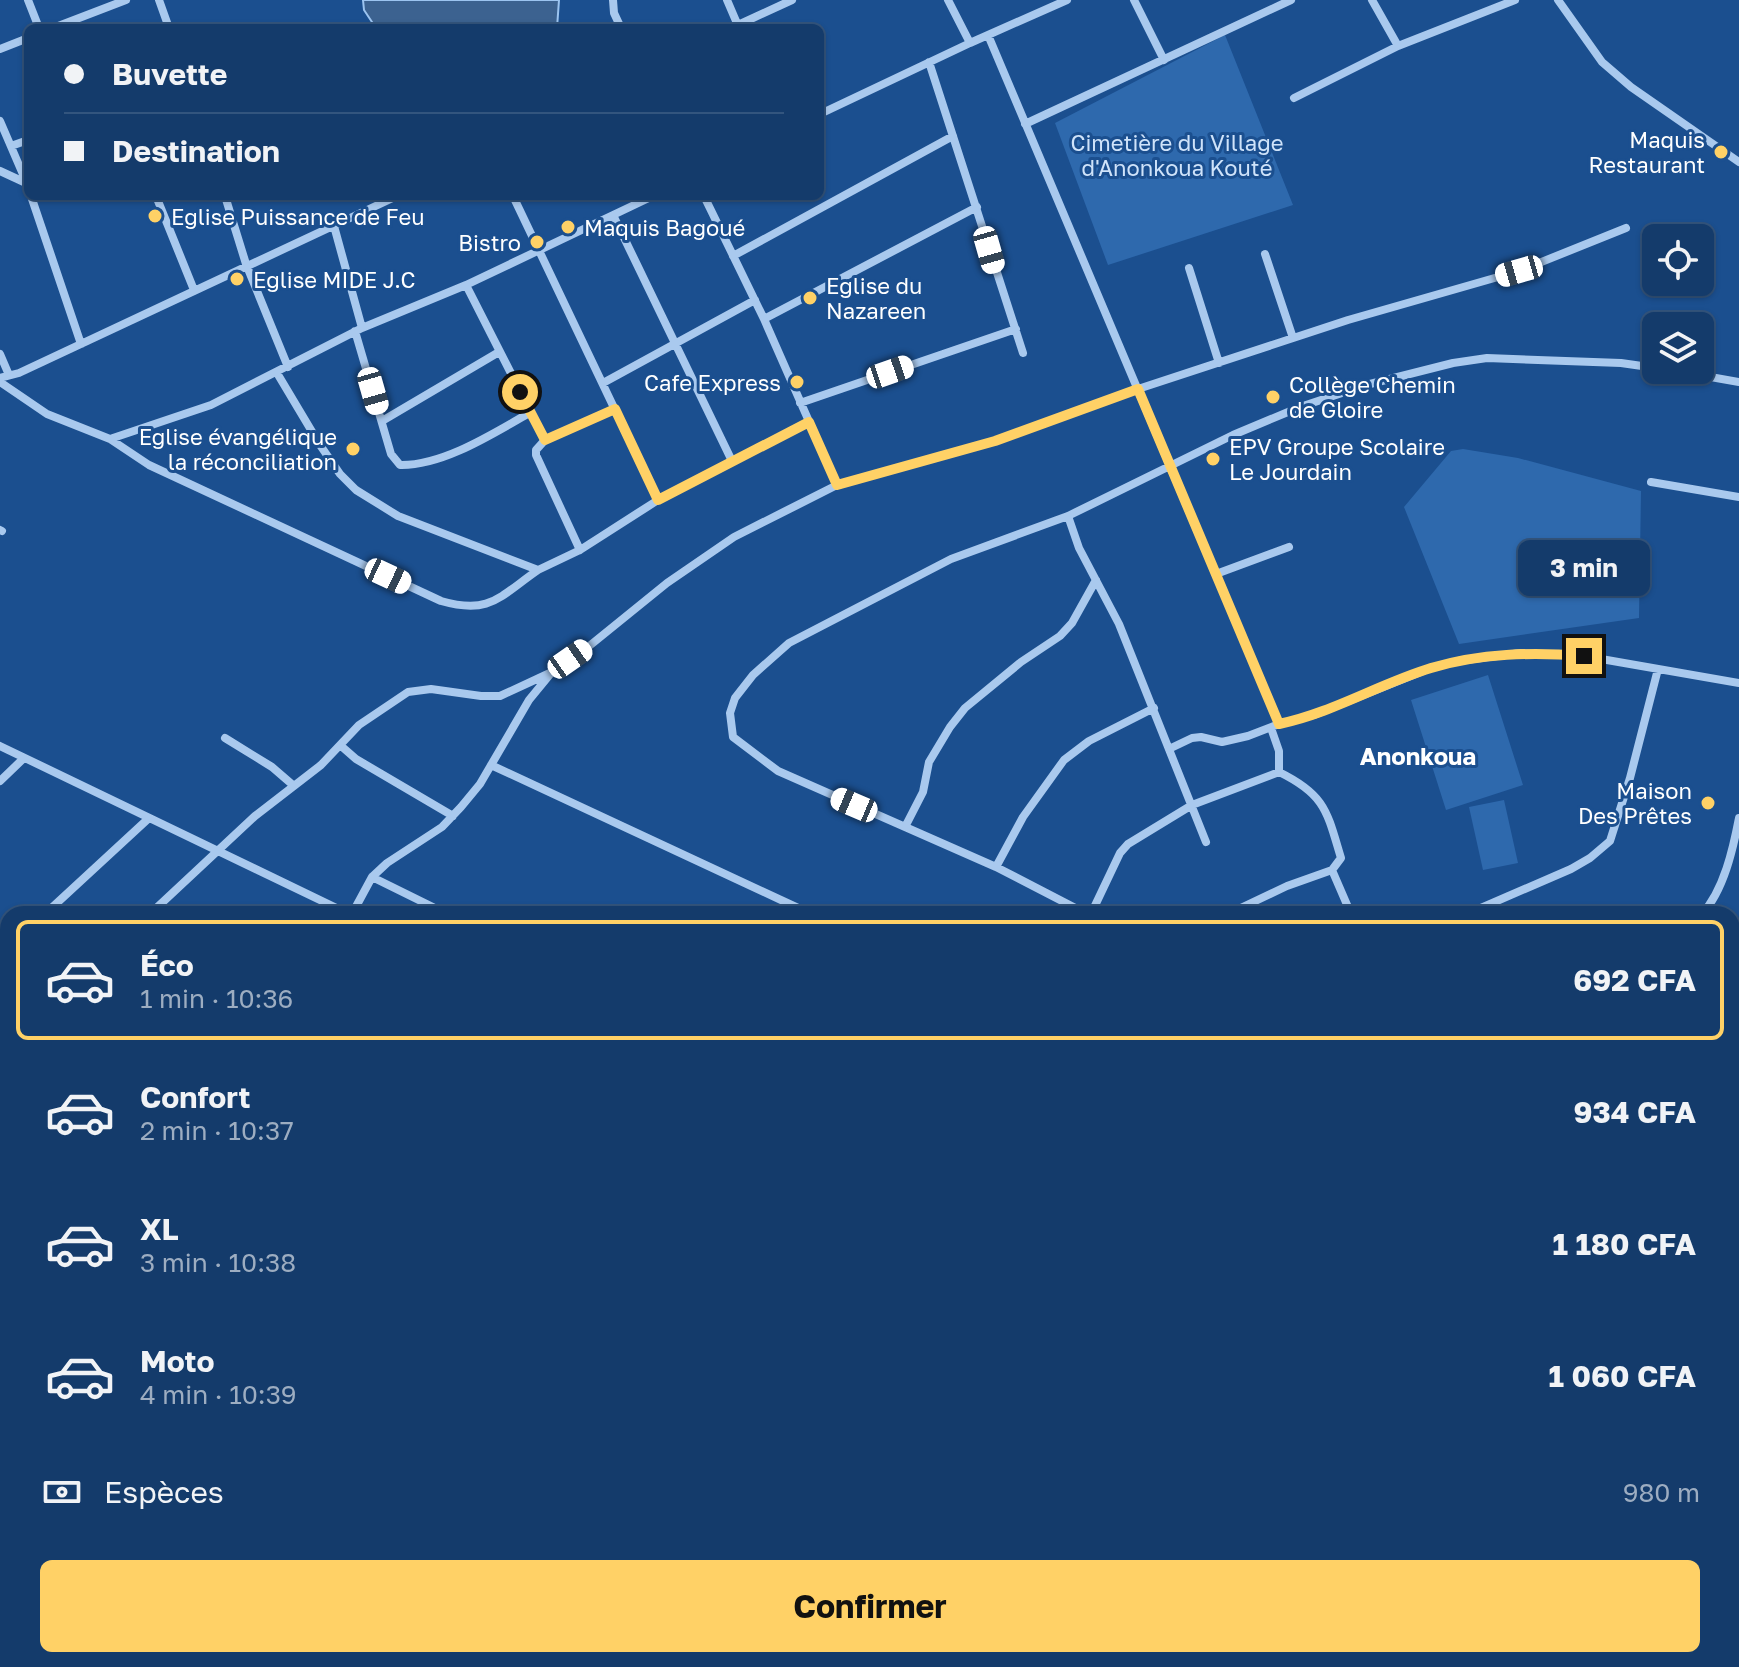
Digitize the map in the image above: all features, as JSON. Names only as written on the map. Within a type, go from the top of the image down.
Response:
[{"type":"street","points":[[28,0],[37,24]]},
{"type":"street","points":[[63,24],[126,0]]},
{"type":"street","points":[[159,0],[168,24]]},
{"type":"street","points":[[613,0],[619,24]]},
{"type":"street","points":[[727,0],[738,24]]},
{"type":"street","points":[[743,24],[792,0]]},
{"type":"street","points":[[948,0],[970,43]]},
{"type":"street","points":[[824,112],[1067,0]]},
{"type":"street","points":[[1134,0],[1164,60]]},
{"type":"street","points":[[1025,124],[1291,0]]},
{"type":"street","points":[[1372,0],[1398,46]]},
{"type":"street","points":[[1294,98],[1398,46],[1515,0]]},
{"type":"street","points":[[1558,0],[1602,62],[1631,87],[1739,162]]},
{"type":"street","points":[[988,35],[1216,574],[1275,726],[1279,772]]},
{"type":"street","points":[[0,49],[24,40]]},
{"type":"street","points":[[929,62],[1023,353]]},
{"type":"street","points":[[0,121],[24,176]]},
{"type":"street","points":[[733,256],[953,136]]},
{"type":"street","points":[[0,148],[24,141]]},
{"type":"street","points":[[0,171],[24,183]]},
{"type":"street","points":[[32,200],[81,344]]},
{"type":"street","points":[[158,200],[194,290]]},
{"type":"street","points":[[226,200],[246,264],[288,367]]},
{"type":"street","points":[[3,378],[389,200]]},
{"type":"street","points":[[515,200],[658,500]]},
{"type":"street","points":[[110,439],[211,405],[358,329],[466,285],[645,200]]},
{"type":"street","points":[[706,200],[764,319],[837,485]]},
{"type":"street","points":[[764,319],[977,207]]},
{"type":"street","points":[[613,215],[732,461]]},
{"type":"street","points":[[334,226],[394,460],[400,465],[413,465],[437,459],[482,440],[531,412]]},
{"type":"street","points":[[158,906],[216,851],[321,765],[359,725],[408,692],[431,689],[500,696],[552,672],[667,583],[734,537],[837,485],[995,441],[1138,389],[1293,338],[1519,271],[1626,228]]},
{"type":"street","points":[[1265,254],[1293,338]]},
{"type":"street","points":[[1189,268],[1219,363]]},
{"type":"street","points":[[466,285],[545,440]]},
{"type":"street","points":[[603,383],[755,300]]},
{"type":"street","points":[[800,403],[1016,329]]},
{"type":"street","points":[[382,421],[499,352]]},
{"type":"street","points":[[0,354],[3,378],[47,414],[110,439],[149,465],[441,601],[464,607],[484,606],[538,570],[580,550],[658,500],[809,422]]},
{"type":"street","points":[[1073,906],[996,867],[778,771],[733,737],[730,713],[735,698],[753,675],[789,643],[951,559],[1068,516],[1233,435],[1329,396],[1453,363],[1487,358],[1539,358],[1642,366]]},
{"type":"street","points":[[277,373],[320,445],[340,474],[356,490],[398,516],[538,570]]},
{"type":"street","points":[[1714,378],[1739,382]]},
{"type":"street","points":[[580,550],[536,450],[545,440],[615,409]]},
{"type":"street","points":[[1651,482],[1739,497]]},
{"type":"street","points":[[1068,516],[1079,548],[1112,607],[1171,748],[1206,842]]},
{"type":"street","points":[[1216,574],[1289,547]]},
{"type":"street","points":[[905,827],[923,792],[929,762],[950,727],[965,708],[1021,662],[1060,636],[1072,623],[1096,580]]},
{"type":"street","points":[[1171,748],[1192,738],[1231,741],[1314,715],[1428,669],[1458,661],[1540,653],[1584,656],[1739,683]]},
{"type":"street","points":[[1485,906],[1571,869],[1610,841],[1658,669]]},
{"type":"street","points":[[355,906],[372,877],[387,863],[442,827],[480,784],[529,700],[552,672]]},
{"type":"street","points":[[996,867],[1023,817],[1064,760],[1089,741],[1154,708]]},
{"type":"street","points":[[225,738],[272,767],[294,786]]},
{"type":"street","points":[[340,745],[356,759],[453,816]]},
{"type":"street","points":[[0,746],[321,906]]},
{"type":"street","points":[[0,781],[24,758]]},
{"type":"street","points":[[491,765],[794,906]]},
{"type":"street","points":[[1093,906],[1120,853],[1128,844],[1192,805],[1279,772]]},
{"type":"street","points":[[1245,906],[1332,870],[1341,858],[1320,799],[1279,772]]},
{"type":"street","points":[[54,906],[149,818]]},
{"type":"street","points":[[1710,906],[1717,892],[1739,818]]},
{"type":"street","points":[[1332,870],[1348,906]]},
{"type":"street","points":[[372,877],[431,906]]},
{"type":"green space","name":"Cimetière du Village d'Anonkoua Kouté","points":[[1225,35],[1293,205],[1108,265],[1055,123]]},
{"type":"green space","points":[[1463,449],[1518,458],[1641,491],[1639,618],[1459,644],[1404,507],[1451,451]]},
{"type":"green space","points":[[1488,675],[1523,785],[1446,810],[1411,700]]},
{"type":"green space","points":[[1504,800],[1518,863],[1483,870],[1469,807]]},
{"type":"shaded area","points":[[363,0],[559,0],[557,24],[373,24],[364,10]]},
{"type":"place","name":"Maquis Restaurant","points":[[1721,152]]},
{"type":"place","name":"Eglise Puissance de Feu","points":[[155,216]]},
{"type":"place","name":"Maquis Bagoué","points":[[568,227]]},
{"type":"place","name":"Bistro","points":[[537,242]]},
{"type":"place","name":"Eglise MIDE J.C","points":[[237,279]]},
{"type":"place","name":"Eglise du Nazareen","points":[[810,298]]},
{"type":"place","name":"Cafe Express","points":[[797,382]]},
{"type":"place","name":"Collège Chemin de Gloire","points":[[1273,397]]},
{"type":"place","name":"Eglise évangélique la réconciliation","points":[[353,449]]},
{"type":"place","name":"EPV Groupe Scolaire Le Jourdain","points":[[1213,459]]},
{"type":"place","name":"Maison Des Prêtes","points":[[1708,803]]},
{"type":"district","name":"Anonkoua","points":[[1418,755]]},
{"type":"route","points":[[520,392],[545,440],[615,409],[658,500],[809,422],[837,485],[995,441],[1138,389],[1279,724],[1314,715],[1428,669],[1458,661],[1521,653],[1584,656]]}]
